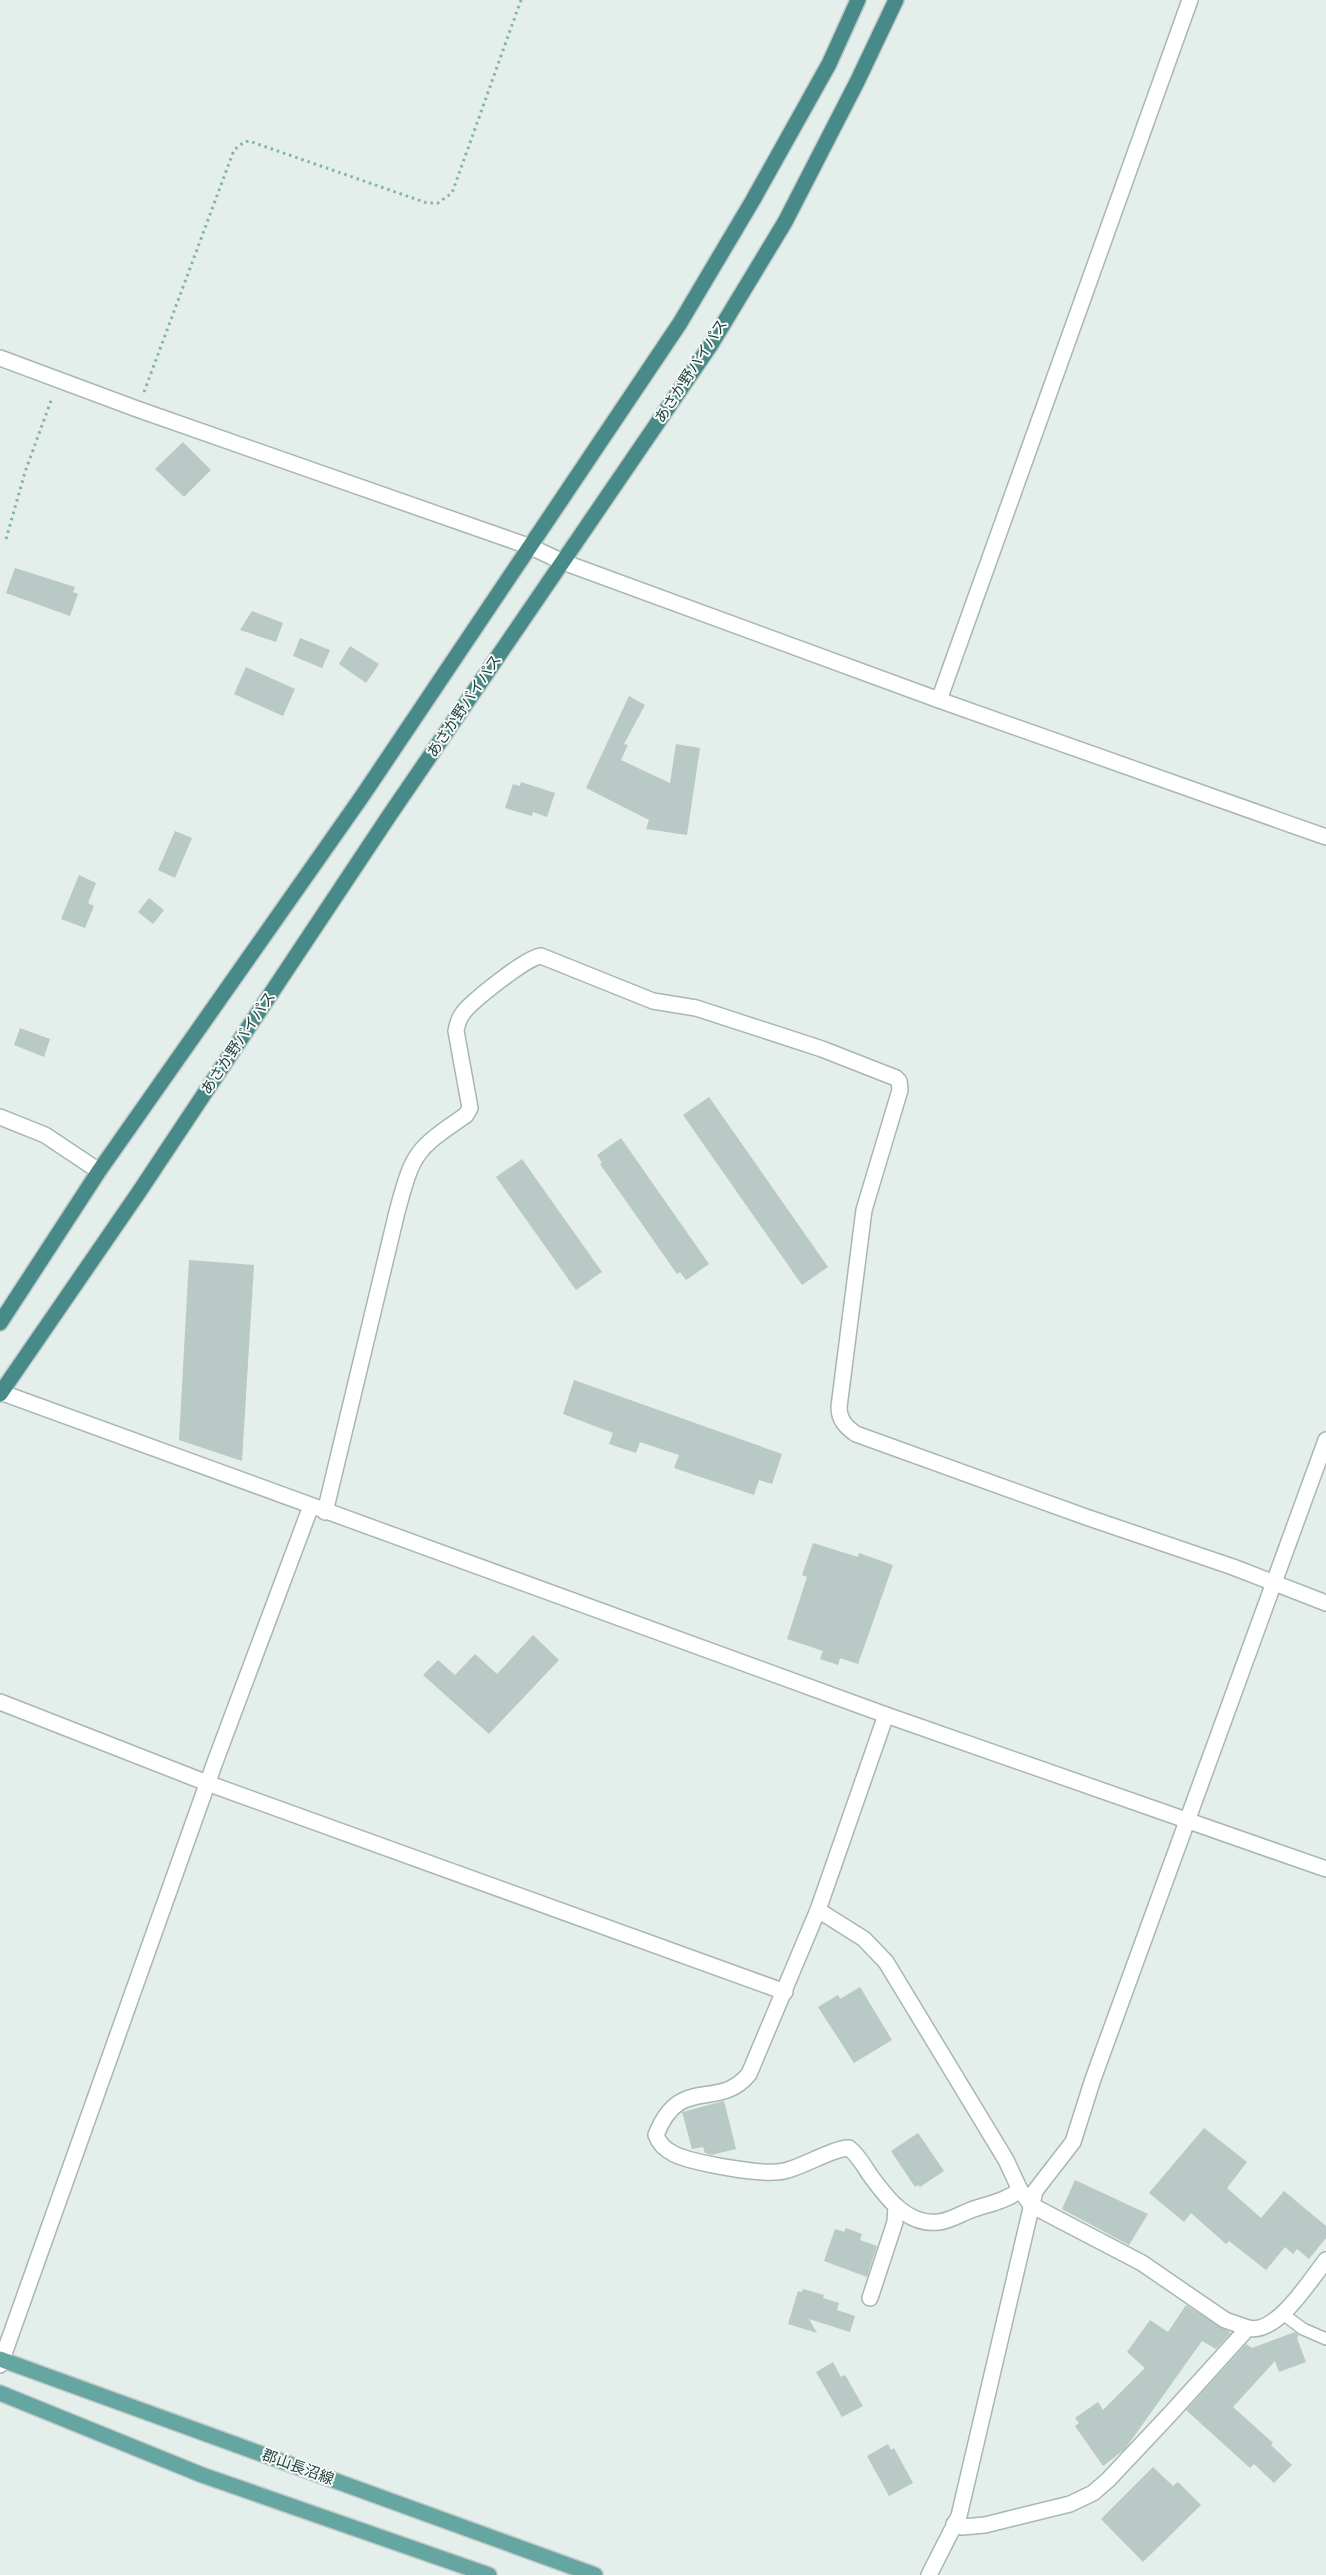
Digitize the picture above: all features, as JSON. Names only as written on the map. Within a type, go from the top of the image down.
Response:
[{"type":"highway","points":[[0,1323],[99,1171],[364,795],[685,315],[753,200],[829,64],[858,0]]},
{"type":"highway","name":"あさか野バイパス","points":[[0,1393],[139,1192],[389,816],[710,346],[785,222],[857,82],[896,0]]},
{"type":"main road","name":"郡山長沼線","points":[[1,2361],[595,2575]]},
{"type":"main road","points":[[0,2393],[202,2475],[489,2575]]},
{"type":"street","points":[[939,700],[1190,0]]},
{"type":"street","points":[[0,358],[60,378],[137,409],[531,547],[563,562],[939,700],[1326,837]]},
{"type":"street","points":[[325,1512],[397,1212],[410,1167],[422,1148],[466,1115],[470,1108],[470,1099],[456,1031],[459,1021],[476,999],[528,961],[541,956],[654,1001],[696,1008],[822,1049],[896,1078],[899,1082],[900,1090],[864,1210],[839,1407],[839,1414],[847,1427],[856,1434],[1086,1517],[1233,1567],[1326,1603]]},
{"type":"street","points":[[0,1117],[45,1135],[99,1171]]},
{"type":"street","points":[[0,1393],[886,1715],[1326,1869]]},
{"type":"street","points":[[929,2575],[959,2516],[1035,2191],[1073,2142],[1093,2078],[1326,1440]]},
{"type":"street","points":[[1,2361],[207,1783],[311,1506]]},
{"type":"street","points":[[0,1702],[207,1783],[785,1992]]},
{"type":"street","points":[[886,1715],[818,1910],[755,2064],[746,2079],[731,2089],[682,2099],[673,2106],[661,2121],[656,2135],[658,2141],[673,2154],[748,2171],[768,2173],[790,2170],[849,2148],[896,2206],[924,2222],[940,2222],[990,2203],[1010,2198],[1020,2190]]},
{"type":"street","points":[[818,1910],[864,1939],[886,1962],[1006,2160],[1020,2190],[1031,2205],[1142,2263],[1225,2320],[1254,2330],[1264,2327],[1283,2314],[1326,2260]]},
{"type":"street","points":[[870,2298],[895,2222],[896,2206]]},
{"type":"street","points":[[954,2524],[962,2527],[986,2525],[1070,2504],[1093,2493],[1171,2413],[1248,2328]]},
{"type":"lane","points":[[1283,2314],[1303,2329],[1326,2339]]},
{"type":"path","points":[[137,409],[234,150],[240,144],[249,141],[427,202],[444,201],[452,193],[521,0]]},
{"type":"path","points":[[6,539],[25,472],[60,378]]},
{"type":"building","points":[[183,442],[211,470],[184,497],[155,469]]},
{"type":"building","points":[[15,568],[75,587],[73,592],[78,594],[70,616],[6,593]]},
{"type":"building","points":[[252,611],[283,623],[276,642],[240,630]]},
{"type":"building","points":[[300,638],[330,650],[322,668],[293,656]]},
{"type":"building","points":[[350,646],[379,664],[366,683],[339,664]]},
{"type":"building","points":[[246,667],[295,689],[283,716],[234,694]]},
{"type":"building","points":[[629,696],[645,705],[624,744],[628,745],[621,760],[670,783],[676,744],[700,748],[687,835],[646,829],[649,820],[586,788]]},
{"type":"building","points":[[521,782],[555,793],[547,817],[533,812],[532,816],[505,808],[513,784],[520,786]]},
{"type":"building","points":[[175,831],[192,838],[175,878],[158,870]]},
{"type":"building","points":[[79,875],[96,883],[88,903],[94,906],[85,928],[61,919]]},
{"type":"building","points":[[149,898],[164,910],[153,924],[138,912]]},
{"type":"building","points":[[20,1028],[50,1039],[44,1057],[14,1045]]},
{"type":"building","points":[[709,1097],[828,1267],[802,1285],[683,1115]]},
{"type":"building","points":[[621,1138],[709,1264],[686,1280],[680,1272],[677,1274],[600,1164],[602,1163],[597,1155]]},
{"type":"building","points":[[522,1159],[602,1272],[576,1290],[496,1177]]},
{"type":"building","points":[[189,1260],[254,1265],[242,1461],[179,1440]]},
{"type":"building","points":[[574,1380],[782,1454],[772,1484],[759,1480],[754,1495],[674,1468],[679,1455],[640,1442],[636,1453],[609,1444],[613,1433],[563,1414]]},
{"type":"building","points":[[813,1543],[858,1557],[859,1553],[893,1565],[858,1664],[840,1658],[838,1665],[820,1659],[823,1651],[787,1639],[807,1577],[802,1575]]},
{"type":"building","points":[[533,1635],[559,1660],[489,1734],[423,1675],[438,1660],[455,1675],[475,1654],[497,1674]]},
{"type":"building","points":[[860,1987],[892,2040],[854,2063],[818,2007],[838,1995],[840,1999]]},
{"type":"building","points":[[724,2101],[736,2149],[711,2155],[705,2153],[703,2147],[692,2149],[682,2112]]},
{"type":"building","points":[[1204,2128],[1247,2162],[1227,2188],[1261,2218],[1284,2191],[1326,2226],[1326,2238],[1309,2259],[1297,2249],[1293,2254],[1285,2247],[1266,2270],[1229,2241],[1226,2244],[1191,2213],[1184,2222],[1149,2193]]},
{"type":"building","points":[[918,2133],[944,2171],[920,2187],[918,2185],[915,2187],[891,2151]]},
{"type":"building","points":[[1075,2180],[1148,2214],[1129,2245],[1062,2209]]},
{"type":"building","points":[[846,2228],[862,2234],[860,2240],[877,2246],[867,2277],[824,2261],[835,2229],[844,2232]]},
{"type":"building","points":[[803,2289],[824,2295],[823,2298],[839,2303],[837,2310],[855,2316],[850,2332],[809,2319],[817,2333],[788,2324],[798,2291],[802,2292]]},
{"type":"building","points":[[1186,2305],[1231,2333],[1216,2349],[1202,2341],[1125,2449],[1103,2466],[1075,2426],[1079,2423],[1075,2418],[1098,2402],[1103,2410],[1145,2368],[1127,2352],[1150,2320],[1168,2332]]},
{"type":"building","points":[[1295,2332],[1299,2335],[1297,2338],[1306,2362],[1279,2372],[1275,2361],[1233,2407],[1273,2443],[1271,2445],[1292,2465],[1274,2483],[1254,2464],[1250,2468],[1186,2410],[1246,2344],[1252,2348]]},
{"type":"building","points":[[833,2362],[841,2377],[845,2375],[863,2406],[842,2417],[816,2372]]},
{"type":"building","points":[[888,2444],[891,2450],[894,2448],[913,2483],[889,2496],[867,2456]]},
{"type":"building","points":[[1153,2467],[1173,2486],[1178,2482],[1201,2505],[1143,2562],[1101,2519]]}]
